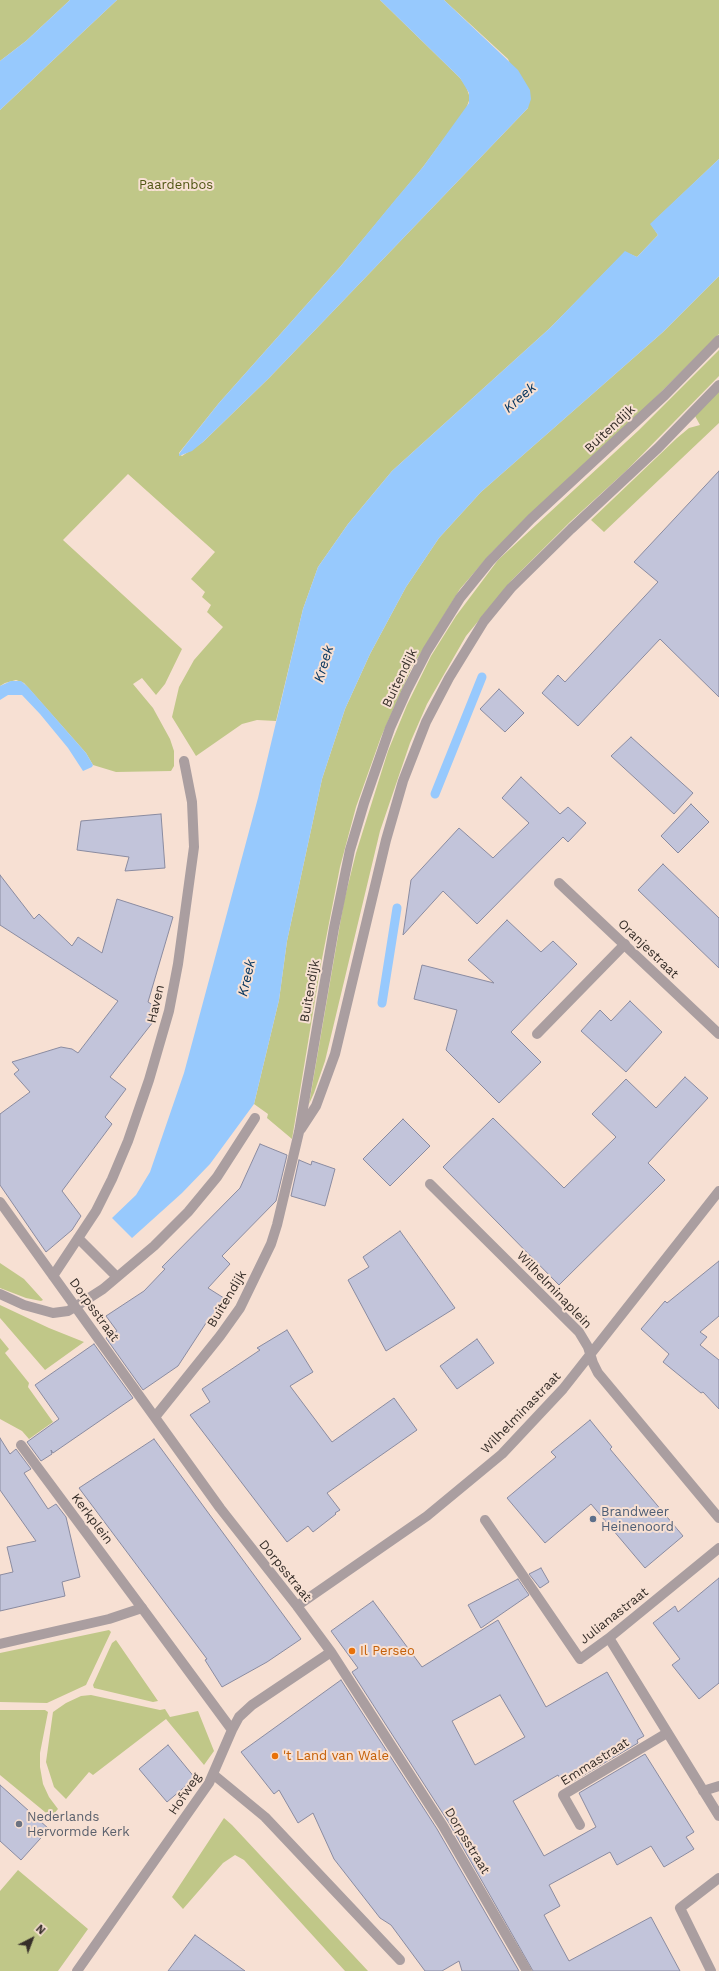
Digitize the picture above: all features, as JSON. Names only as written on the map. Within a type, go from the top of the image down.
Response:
[{"type":"street","name":"Buitendijk","points":[[155,1417],[220,1336],[240,1308],[255,1279],[277,1225],[299,1132],[332,942],[350,850],[364,802],[388,734],[407,690],[428,651],[460,598],[490,561],[531,519],[665,396],[719,340]]},
{"type":"street","name":"Buitendijk","points":[[299,1132],[316,1106],[335,1054],[386,840],[403,781],[426,722],[449,678],[484,621],[511,588],[570,529],[658,448],[719,385]]},
{"type":"street","name":"Haven","points":[[53,1276],[96,1211],[128,1141],[149,1080],[169,1011],[178,964],[194,847],[192,802],[184,761]]},
{"type":"street","name":"Oranjestraat","points":[[559,883],[719,1034]]},
{"type":"street","points":[[537,1034],[624,944]]},
{"type":"street","points":[[0,1294],[24,1305],[53,1313],[68,1311],[103,1288],[154,1246],[204,1194],[256,1118]]},
{"type":"street","name":"Wilhelminaplein","points":[[430,1184],[579,1332],[588,1347],[598,1373],[719,1518]]},
{"type":"street","name":"Wilhelminastraat","points":[[297,1606],[396,1539],[480,1473],[530,1425],[563,1389],[591,1355],[719,1191]]},
{"type":"street","name":"Dorpsstraat","points":[[0,1202],[220,1508],[331,1652],[439,1820],[527,1971]]},
{"type":"street","points":[[78,1238],[117,1277]]},
{"type":"street","name":"Kerkplein","points":[[21,1445],[232,1730]]},
{"type":"street","name":"Julianastraat","points":[[485,1520],[580,1659],[609,1638],[719,1548]]},
{"type":"street","points":[[0,1644],[109,1619],[142,1608]]},
{"type":"street","points":[[609,1638],[719,1816]]},
{"type":"street","name":"Hofweg","points":[[77,1971],[214,1775],[232,1730],[239,1717],[252,1705],[331,1652]]},
{"type":"street","name":"Emmastraat","points":[[580,1825],[563,1795],[667,1733]]},
{"type":"street","points":[[214,1775],[265,1817],[400,1960]]},
{"type":"street","points":[[703,1791],[719,1786]]},
{"type":"street","points":[[711,1971],[680,1908],[719,1878]]},
{"type":"green space","points":[[0,0],[70,0],[26,41],[0,61]]},
{"type":"green space","name":"Paardenbos","points":[[117,0],[380,0],[460,78],[466,86],[470,98],[466,109],[423,167],[340,267],[219,403],[179,453],[182,456],[203,442],[269,378],[528,108],[508,59],[444,0],[719,0],[719,159],[651,224],[658,235],[637,257],[625,252],[550,328],[392,471],[348,524],[318,567],[303,609],[276,721],[257,720],[242,724],[196,756],[172,717],[179,687],[194,660],[223,627],[207,612],[211,605],[202,597],[205,592],[191,579],[215,552],[128,474],[63,540],[182,649],[165,684],[156,695],[142,678],[133,684],[153,708],[170,739],[174,751],[174,766],[171,771],[116,772],[93,765],[86,753],[24,683],[16,680],[0,686],[0,110]]},
{"type":"green space","points":[[719,276],[719,334],[644,409],[492,552],[460,589],[412,667],[381,737],[356,807],[340,867],[321,964],[292,1139],[267,1118],[268,1114],[254,1104],[279,1000],[287,941],[322,779],[345,709],[370,654],[406,587],[439,538],[481,492],[663,332]]},
{"type":"green space","points":[[719,350],[719,376],[627,470],[570,522],[512,580],[466,636],[427,704],[410,743],[380,831],[325,1061],[309,1104],[344,901],[356,853],[388,751],[407,705],[431,656],[456,616],[498,560],[639,430]]},
{"type":"green space","points":[[719,391],[719,423],[604,532],[591,520],[677,438],[689,428],[700,425],[695,416]]},
{"type":"green space","points":[[0,1263],[24,1279],[43,1300],[41,1301],[26,1298],[0,1288]]},
{"type":"green space","points":[[0,1305],[49,1328],[84,1342],[45,1370],[0,1318]]},
{"type":"green space","points":[[0,1338],[9,1349],[5,1353],[29,1383],[28,1387],[53,1422],[29,1439],[22,1431],[0,1419]]},
{"type":"green space","points":[[109,1630],[111,1632],[86,1685],[47,1703],[0,1702],[0,1653]]},
{"type":"green space","points":[[116,1640],[158,1701],[153,1702],[94,1688],[93,1685],[112,1643]]},
{"type":"green space","points":[[91,1695],[160,1710],[165,1709],[170,1717],[198,1711],[214,1751],[204,1765],[166,1719],[93,1775],[89,1772],[66,1799],[54,1787],[46,1762],[53,1712],[66,1703],[81,1696]]},
{"type":"green space","points":[[0,1710],[45,1710],[48,1712],[40,1753],[40,1767],[43,1784],[49,1797],[58,1809],[51,1817],[0,1775]]},
{"type":"green space","points":[[224,1818],[368,1971],[345,1971],[244,1860],[235,1855],[223,1863],[183,1909],[172,1897]]},
{"type":"green space","points":[[18,1870],[88,1929],[58,1971],[0,1971],[0,1891]]},
{"type":"water","points":[[70,0],[117,0],[0,110],[0,61],[26,41]]},
{"type":"water","points":[[380,0],[444,0],[518,70],[530,90],[531,99],[528,108],[269,378],[203,442],[192,451],[179,456],[184,447],[219,403],[340,267],[423,167],[469,103],[469,93],[460,78]]},
{"type":"water","name":"Kreek","points":[[719,159],[719,276],[663,332],[481,492],[439,538],[406,587],[370,654],[345,709],[322,779],[287,941],[279,1000],[254,1104],[210,1164],[182,1193],[132,1238],[112,1218],[136,1195],[150,1172],[184,1073],[258,798],[303,609],[318,567],[348,524],[392,471],[550,328],[625,251],[637,257],[658,235],[650,224]]},
{"type":"water","points":[[11,681],[21,681],[28,687],[86,753],[93,765],[92,767],[83,771],[68,748],[22,695],[8,695],[0,700],[0,686]]},
{"type":"building","points":[[719,471],[719,697],[660,639],[578,726],[542,693],[558,675],[565,682],[658,582],[634,562]]},
{"type":"building","points":[[499,689],[524,713],[505,732],[480,709]]},
{"type":"building","points":[[631,737],[693,793],[674,814],[611,756]]},
{"type":"building","points":[[521,777],[560,814],[568,807],[586,823],[568,842],[563,837],[477,924],[443,891],[403,935],[411,880],[459,828],[493,858],[529,823],[502,798]]},
{"type":"building","points":[[691,804],[709,822],[678,853],[661,836]]},
{"type":"building","points":[[161,814],[165,868],[125,871],[129,857],[77,850],[81,821]]},
{"type":"building","points":[[663,864],[719,918],[719,968],[638,890]]},
{"type":"building","points":[[0,875],[34,919],[39,914],[72,946],[78,937],[102,953],[117,899],[173,917],[148,1002],[159,1009],[153,1022],[110,1077],[126,1089],[105,1117],[112,1124],[62,1191],[81,1216],[72,1230],[46,1252],[0,1185],[0,1114],[30,1092],[14,1074],[19,1070],[12,1062],[61,1047],[72,1049],[78,1053],[118,1001],[0,925]]},
{"type":"building","points":[[507,920],[541,952],[553,941],[577,964],[511,1032],[541,1062],[499,1103],[446,1050],[457,1010],[414,999],[422,965],[494,983],[468,960]]},
{"type":"building","points":[[630,1001],[662,1032],[626,1072],[581,1031],[600,1010],[611,1021]]},
{"type":"building","points":[[685,1077],[708,1098],[648,1163],[665,1180],[559,1285],[443,1167],[493,1118],[564,1188],[616,1137],[592,1114],[626,1079],[656,1108]]},
{"type":"building","points":[[403,1119],[430,1146],[390,1186],[363,1159]]},
{"type":"building","points":[[260,1144],[287,1155],[276,1201],[222,1256],[230,1264],[208,1288],[227,1300],[212,1323],[208,1320],[178,1366],[143,1390],[106,1338],[117,1331],[106,1316],[144,1291],[165,1269],[162,1267],[240,1188]]},
{"type":"building","points":[[299,1160],[311,1165],[312,1161],[335,1169],[325,1206],[291,1196]]},
{"type":"building","points":[[400,1231],[455,1308],[386,1351],[348,1280],[369,1267],[363,1257]]},
{"type":"building","points":[[719,1261],[719,1316],[700,1332],[707,1337],[700,1345],[719,1360],[719,1409],[703,1392],[701,1393],[663,1362],[669,1354],[641,1329],[665,1301],[667,1303]]},
{"type":"building","points":[[287,1330],[313,1372],[290,1386],[332,1442],[394,1398],[417,1430],[327,1493],[340,1510],[313,1532],[308,1526],[287,1542],[190,1415],[210,1402],[202,1389],[260,1350],[257,1348]]},
{"type":"building","points":[[477,1339],[494,1363],[457,1389],[440,1366]]},
{"type":"building","points":[[94,1344],[133,1398],[53,1453],[51,1450],[52,1454],[41,1461],[27,1442],[59,1419],[35,1385]]},
{"type":"building","points":[[590,1420],[612,1447],[610,1449],[683,1536],[645,1568],[591,1504],[545,1543],[507,1498],[556,1457],[551,1452]]},
{"type":"building","points":[[0,1438],[10,1454],[16,1449],[31,1469],[24,1473],[48,1509],[56,1504],[66,1517],[80,1577],[62,1582],[65,1596],[0,1611],[0,1575],[13,1572],[7,1547],[36,1541],[0,1490]]},
{"type":"building","points":[[154,1439],[301,1639],[267,1662],[222,1687],[205,1660],[207,1659],[79,1488]]},
{"type":"building","points":[[541,1568],[549,1582],[540,1588],[529,1574]]},
{"type":"building","points":[[719,1578],[719,1683],[699,1699],[672,1665],[680,1659],[653,1623],[675,1606],[678,1612]]},
{"type":"building","points":[[518,1579],[529,1595],[481,1628],[468,1605]]},
{"type":"building","points":[[373,1601],[422,1667],[498,1620],[546,1707],[607,1672],[644,1736],[637,1740],[638,1743],[574,1781],[572,1778],[563,1783],[558,1775],[513,1801],[544,1856],[596,1827],[579,1793],[645,1754],[694,1832],[686,1837],[694,1849],[664,1867],[651,1846],[617,1865],[610,1852],[549,1885],[560,1906],[544,1915],[569,1961],[651,1917],[680,1971],[533,1971],[449,1823],[352,1672],[358,1668],[331,1631]],"holes":[[[500,1695],[525,1737],[475,1765],[452,1721]]]},
{"type":"building","points":[[341,1680],[437,1829],[519,1971],[462,1971],[459,1961],[442,1971],[425,1971],[391,1925],[380,1918],[334,1859],[313,1813],[298,1823],[279,1790],[274,1794],[241,1752]]},
{"type":"building","points":[[168,1745],[195,1778],[167,1802],[139,1769]]},
{"type":"building","name":"Nederlands Hervormde Kerk","points":[[0,1785],[49,1829],[21,1860],[0,1841]]},
{"type":"building","points":[[195,1935],[245,1971],[168,1971]]},
{"type":"waterway","points":[[435,794],[482,677]]},
{"type":"waterway","points":[[382,1003],[397,908]]},
{"type":"place","name":"Brandweer Heinenoord","points":[[593,1519]]},
{"type":"place","name":"Il Perseo","points":[[352,1651]]},
{"type":"place","name":"'t Land van Wale","points":[[275,1756]]},
{"type":"place","name":"Nederlands Hervormde Kerk","points":[[19,1824]]}]
